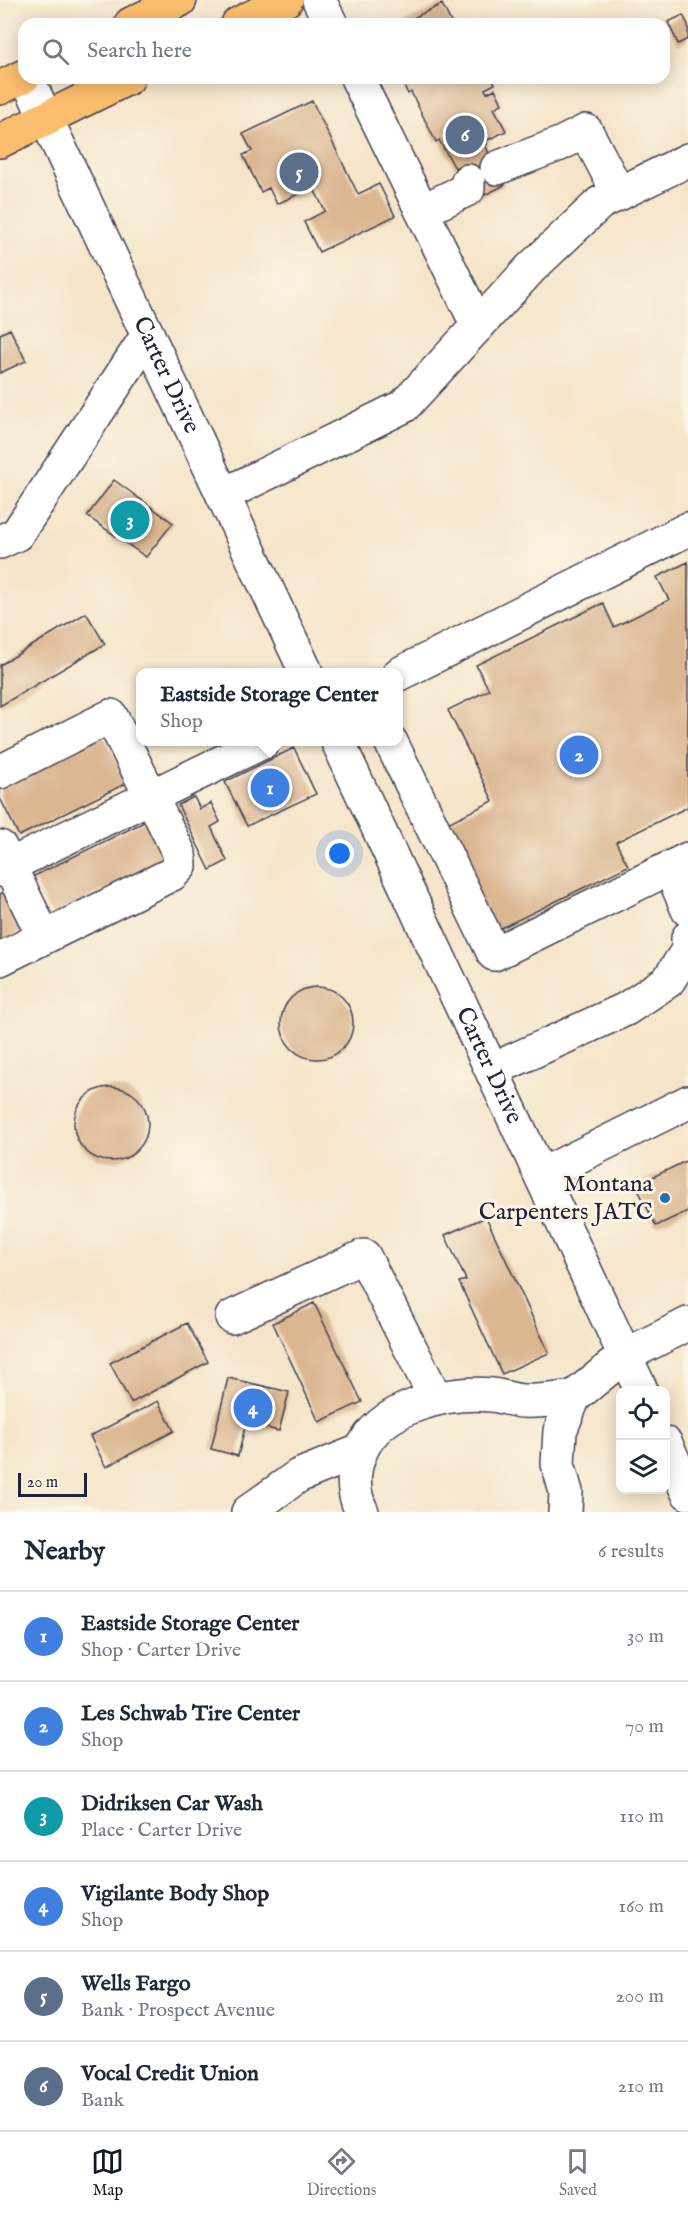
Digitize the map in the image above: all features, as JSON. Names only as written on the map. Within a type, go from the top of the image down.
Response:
[{"type":"highway","points":[[143,18],[180,0]]},
{"type":"highway","points":[[250,18],[286,0]]},
{"type":"highway","points":[[0,88],[18,80]]},
{"type":"highway","points":[[0,141],[116,84]]},
{"type":"street","points":[[319,0],[328,18]]},
{"type":"street","name":"Carter Drive","points":[[29,84],[304,668]]},
{"type":"street","points":[[360,84],[478,326]]},
{"type":"street","points":[[422,211],[468,189],[482,174],[560,144],[586,131],[619,194]]},
{"type":"street","points":[[223,495],[404,406],[531,268],[600,203],[688,160]]},
{"type":"street","points":[[0,542],[17,534],[148,335]]},
{"type":"street","points":[[403,672],[688,529]]},
{"type":"street","points":[[0,772],[111,716],[179,854],[180,866],[172,874],[0,959]]},
{"type":"street","points":[[44,937],[3,861],[151,796],[253,746]]},
{"type":"street","name":"Carter Drive","points":[[340,746],[638,1386]]},
{"type":"street","points":[[393,746],[494,954],[679,863],[688,910]]},
{"type":"street","points":[[492,1070],[626,1009],[668,981],[688,950],[688,939]]},
{"type":"street","points":[[541,1175],[688,1102]]},
{"type":"street","points":[[232,1317],[364,1256],[436,1399]]},
{"type":"street","points":[[565,1512],[566,1492],[558,1464],[560,1431],[574,1397],[624,1356],[688,1324]]},
{"type":"street","points":[[362,1512],[355,1498],[354,1465],[365,1441],[385,1422],[419,1402],[450,1396],[492,1395],[521,1401],[574,1397]]},
{"type":"street","points":[[248,1512],[298,1476],[360,1451]]},
{"type":"street","points":[[670,1453],[688,1493]]},
{"type":"building","points":[[442,4],[449,18],[413,18]]},
{"type":"building","points":[[683,15],[688,25],[688,39],[678,44],[670,21]]},
{"type":"building","points":[[403,84],[495,84],[485,89],[487,93],[495,89],[502,104],[494,108],[506,131],[486,141],[485,145],[505,185],[477,199],[460,165],[455,168],[439,140],[436,142],[411,92],[408,94]]},
{"type":"building","points":[[312,101],[358,194],[379,184],[395,216],[319,252],[304,222],[325,211],[313,187],[277,204],[269,188],[261,192],[243,155],[252,151],[243,134]]},
{"type":"building","points":[[10,329],[26,361],[0,373],[0,334]]},
{"type":"building","points":[[114,480],[173,523],[146,557],[87,516]]},
{"type":"building","points":[[688,562],[688,807],[616,842],[628,866],[491,933],[439,827],[493,801],[448,710],[489,690],[476,665],[603,603],[614,627],[669,600],[657,577]]},
{"type":"building","points":[[86,613],[105,644],[0,706],[0,665]]},
{"type":"building","points":[[104,736],[127,783],[19,836],[0,798],[0,788]]},
{"type":"building","points":[[294,748],[316,794],[247,826],[225,782]]},
{"type":"building","points":[[194,797],[200,809],[211,803],[220,822],[211,827],[227,861],[210,870],[178,805]]},
{"type":"building","points":[[146,821],[166,860],[52,916],[32,877]]},
{"type":"building","points":[[5,891],[25,930],[0,942],[0,894]]},
{"type":"building","points":[[324,987],[343,997],[351,1009],[353,1023],[351,1037],[343,1049],[331,1057],[310,1059],[291,1049],[283,1037],[281,1016],[291,997],[303,989]]},
{"type":"building","points":[[111,1087],[125,1090],[137,1098],[145,1110],[148,1124],[145,1138],[137,1150],[125,1158],[111,1161],[97,1158],[85,1150],[77,1138],[74,1124],[77,1110],[85,1098],[97,1090]]},
{"type":"building","name":"Montana Carpenters JATC","points":[[688,1160],[688,1211],[656,1226],[636,1185]]},
{"type":"building","points":[[486,1217],[549,1353],[502,1374],[459,1282],[466,1280],[445,1235]]},
{"type":"building","points":[[314,1303],[362,1402],[319,1422],[273,1323]]},
{"type":"building","points":[[187,1323],[208,1362],[131,1403],[110,1363]]},
{"type":"building","points":[[228,1378],[289,1392],[279,1431],[246,1423],[238,1456],[211,1449]]},
{"type":"building","points":[[158,1401],[174,1431],[106,1467],[90,1436]]},
{"type":"place","name":"Vocal Credit Union","points":[[465,135]]},
{"type":"place","name":"Wells Fargo","points":[[299,172]]},
{"type":"place","name":"Didriksen Car Wash","points":[[130,520]]},
{"type":"place","name":"Les Schwab Tire Center","points":[[579,755]]},
{"type":"place","name":"Eastside Storage Center","points":[[270,788]]},
{"type":"place","name":"Montana Carpenters JATC","points":[[665,1198]]},
{"type":"place","name":"Vigilante Body Shop","points":[[253,1408]]}]
